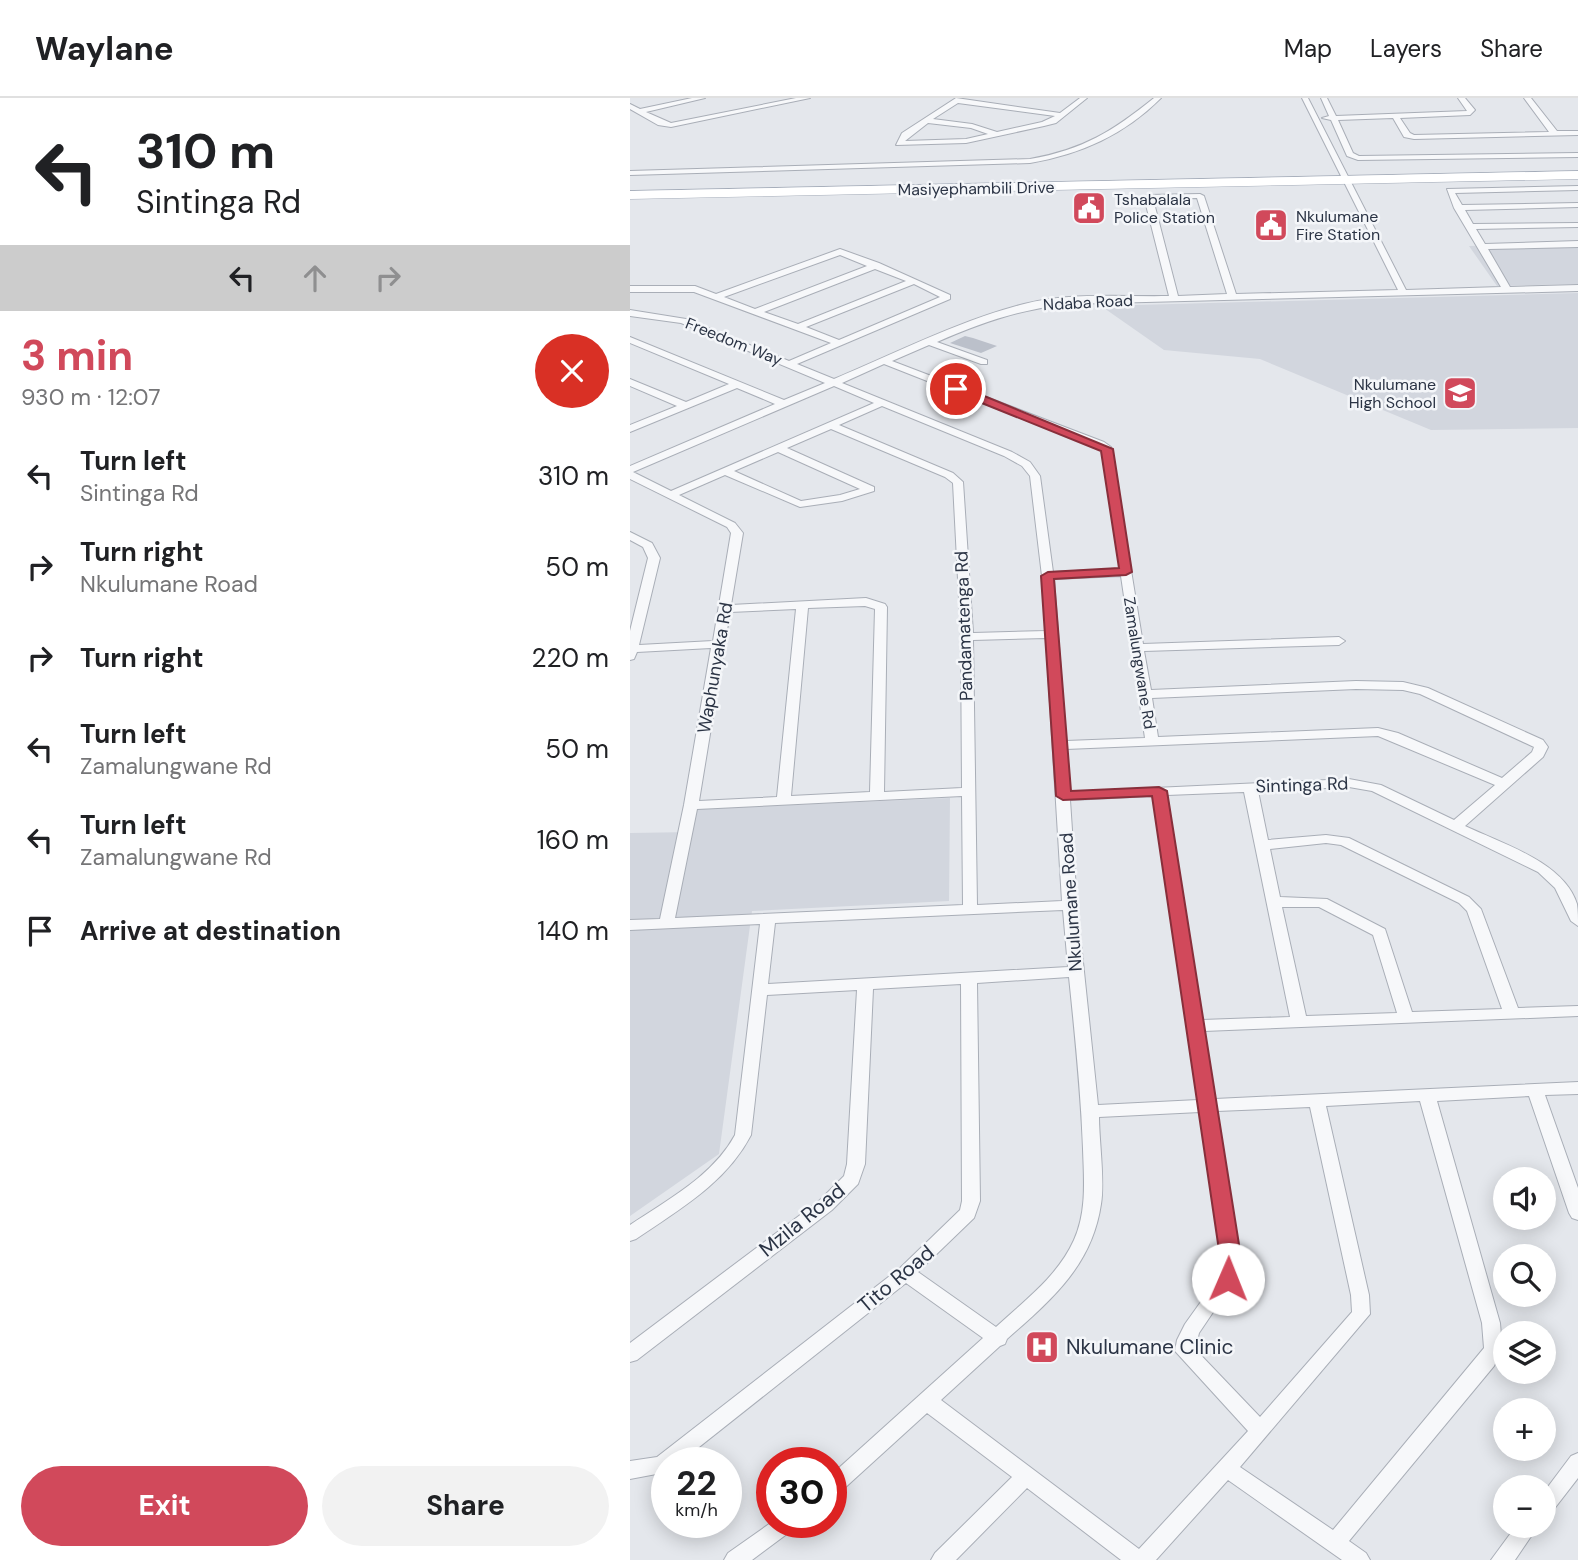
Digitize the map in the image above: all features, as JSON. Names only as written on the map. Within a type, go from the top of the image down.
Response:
[{"type":"main road","name":"Masiyephambili Drive","points":[[630,196],[1147,190],[1346,181],[1578,176]]},
{"type":"street","points":[[630,106],[667,125],[726,116],[807,98]]},
{"type":"street","points":[[1061,115],[958,100],[905,135],[898,143],[966,141],[1050,123],[1061,115],[1084,98]]},
{"type":"street","points":[[630,173],[1030,161],[1070,153],[1101,142],[1158,98]]},
{"type":"street","points":[[1305,98],[1403,292]]},
{"type":"street","points":[[1324,98],[1350,153],[1364,159],[1578,155]]},
{"type":"street","points":[[1314,119],[1470,113],[1471,110],[1461,98]]},
{"type":"street","points":[[1527,98],[1555,134]]},
{"type":"street","points":[[639,111],[699,100]]},
{"type":"street","points":[[716,110],[726,116]]},
{"type":"street","points":[[1396,117],[1407,135],[1414,137],[1578,133]]},
{"type":"street","points":[[928,121],[972,127],[997,135]]},
{"type":"street","points":[[1507,290],[1449,192],[1578,188]]},
{"type":"street","points":[[1174,299],[1147,190],[1200,196],[1232,297]]},
{"type":"street","points":[[1458,208],[1578,205]]},
{"type":"street","points":[[1470,228],[1578,225]]},
{"type":"street","points":[[1482,247],[1578,244]]},
{"type":"street","points":[[718,296],[837,252],[844,252],[947,297],[789,363]]},
{"type":"street","points":[[757,311],[876,265]]},
{"type":"street","points":[[799,327],[914,281]]},
{"type":"street","points":[[630,289],[685,287],[718,296],[839,343]]},
{"type":"street","name":"Ndaba Road","points":[[630,470],[975,322],[1027,306],[1068,301],[1578,288]]},
{"type":"street","name":"Freedom Way","points":[[630,313],[683,321],[835,382]]},
{"type":"street","points":[[630,340],[784,404]]},
{"type":"street","points":[[929,342],[985,362]]},
{"type":"street","name":"Zamalungwane Rd","points":[[884,361],[1104,447],[1108,453],[1152,740]]},
{"type":"street","points":[[630,382],[686,406]]},
{"type":"street","name":"Nkulumane Road","points":[[835,382],[1008,454],[1032,469],[1035,476],[1048,576],[1070,905],[1090,1111],[1093,1202],[1083,1240],[1063,1275],[998,1339],[847,1474]]},
{"type":"street","points":[[631,428],[738,384]]},
{"type":"street","points":[[671,495],[883,401]]},
{"type":"street","name":"Pandamatenga Rd","points":[[831,425],[949,475],[958,482],[967,637],[970,910]]},
{"type":"street","points":[[724,471],[800,504],[842,498],[870,489],[778,447]]},
{"type":"street","name":"Waphunyaka Rd","points":[[630,475],[736,530],[726,609],[667,923]]},
{"type":"street","points":[[630,535],[648,545],[654,555],[635,612],[631,652],[719,644]]},
{"type":"street","points":[[1048,576],[1126,572]]},
{"type":"street","points":[[726,609],[866,602],[877,604],[882,610],[877,796]]},
{"type":"street","points":[[784,800],[802,605]]},
{"type":"street","points":[[967,637],[1050,634]]},
{"type":"street","points":[[1137,648],[1339,641]]},
{"type":"street","points":[[1146,695],[1356,685],[1411,687],[1538,743],[1541,747],[1538,754],[1457,825]]},
{"type":"street","points":[[1058,745],[1378,732],[1504,784]]},
{"type":"street","name":"Sintinga Rd","points":[[1063,796],[1250,787],[1367,785],[1457,825],[1552,876],[1561,886],[1578,921]]},
{"type":"street","points":[[1250,787],[1299,1022]]},
{"type":"street","points":[[1159,791],[1230,1269],[1222,1290],[1189,1335],[1185,1351],[1260,1431]]},
{"type":"street","points":[[691,805],[967,792]]},
{"type":"street","points":[[1263,845],[1326,839],[1344,841],[1464,900],[1474,909],[1512,1014]]},
{"type":"street","points":[[1274,902],[1322,902],[1380,932],[1406,1017]]},
{"type":"street","points":[[630,925],[1070,905]]},
{"type":"street","points":[[630,1234],[716,1172],[738,1149],[743,1135],[768,919]]},
{"type":"street","points":[[761,990],[1076,972]]},
{"type":"street","name":"Tito Road","points":[[630,1470],[663,1465],[906,1273],[968,1213],[971,1201],[970,979]]},
{"type":"street","name":"Mzila Road","points":[[630,1354],[826,1205],[852,1179],[856,1164],[865,985]]},
{"type":"street","points":[[1196,1026],[1578,1011]]},
{"type":"street","points":[[1090,1111],[1578,1088]]},
{"type":"street","points":[[1535,1091],[1578,1213]]},
{"type":"street","points":[[1335,1543],[1487,1360],[1493,1348],[1491,1323],[1427,1096]]},
{"type":"street","points":[[1142,1560],[1260,1431],[1361,1314],[1360,1294],[1317,1101]]},
{"type":"street","points":[[906,1273],[998,1339]]},
{"type":"street","points":[[928,1402],[1137,1560]]},
{"type":"street","points":[[1556,1491],[1578,1462]]},
{"type":"street","points":[[1226,1468],[1359,1560]]},
{"type":"street","points":[[942,1560],[1027,1475]]},
{"type":"street","points":[[735,1560],[766,1538]]},
{"type":"street","points":[[1502,1560],[1519,1538]]},
{"type":"shaded area","points":[[1578,243],[1578,284],[1497,286],[1469,246]]},
{"type":"shaded area","name":"Nkulumane High School","points":[[1578,293],[1578,428],[1431,430],[1260,359],[1164,350],[1101,306]]},
{"type":"shaded area","points":[[950,798],[949,901],[752,911],[719,1154],[630,1216],[630,833],[692,832],[697,809]]},
{"type":"building","points":[[965,336],[997,346],[981,353],[950,343]]},
{"type":"place","name":"Tshabalala Police Station","points":[[1089,208]]},
{"type":"place","name":"Nkulumane Fire Station","points":[[1271,225]]},
{"type":"place","name":"Nkulumane High School","points":[[1460,393]]},
{"type":"place","name":"Nkulumane Clinic","points":[[1042,1347]]},
{"type":"route","points":[[956,389],[1107,449],[1126,572],[1048,576],[1063,796],[1159,791],[1231,1257],[1228,1279]]}]
